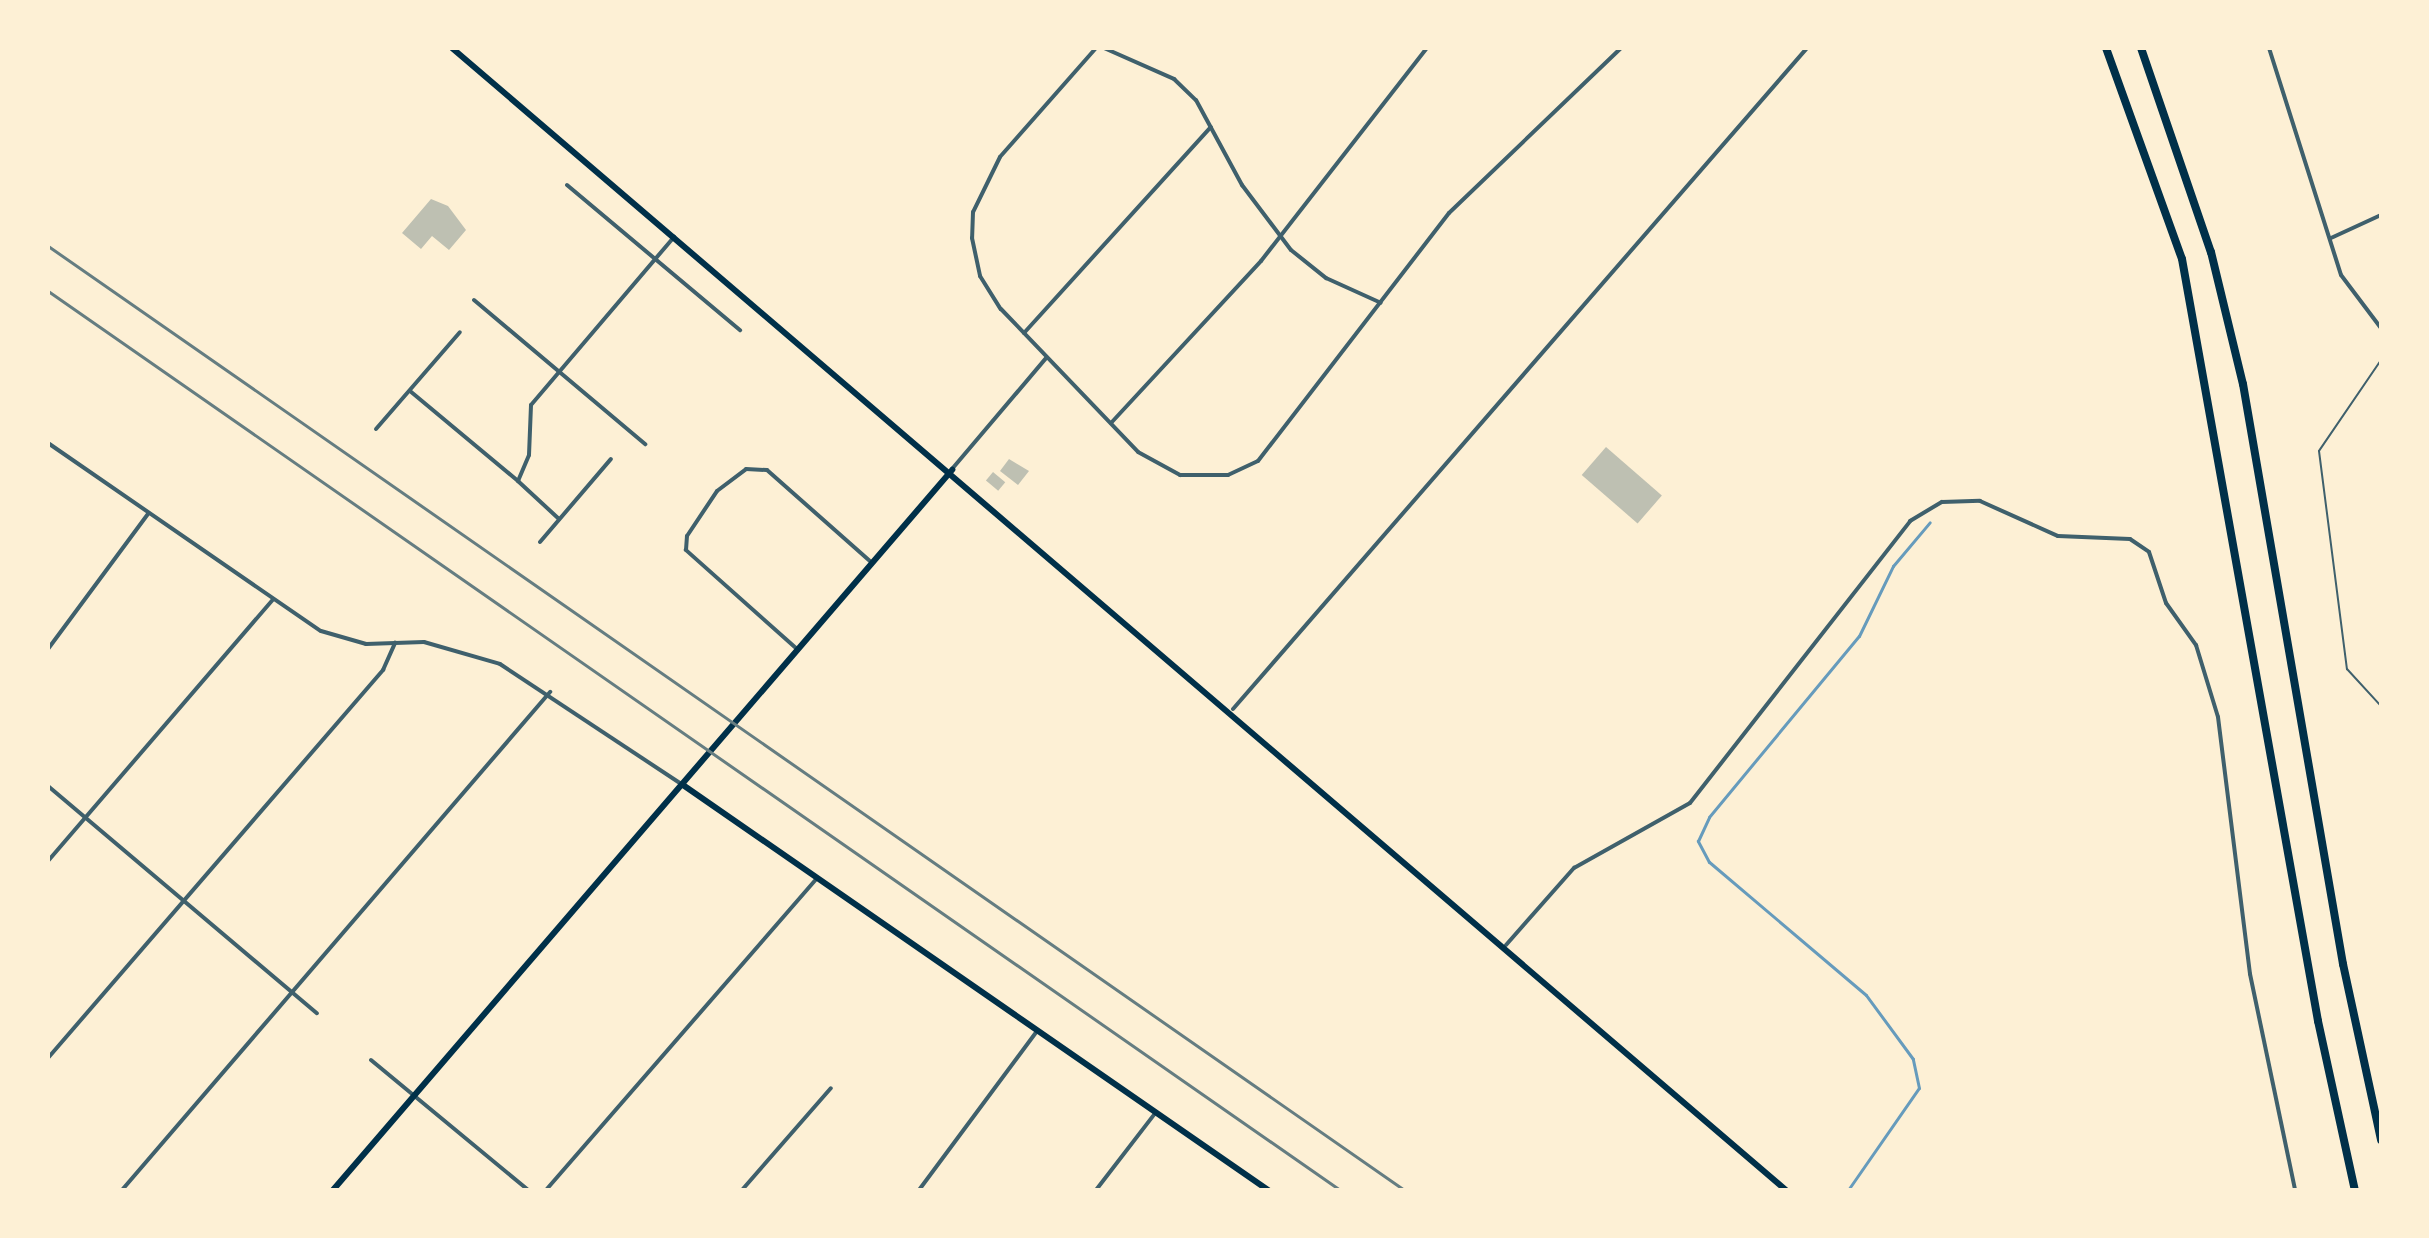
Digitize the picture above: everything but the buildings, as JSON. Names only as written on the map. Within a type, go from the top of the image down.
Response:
[{"type":"highway","points":[[2106,48],[2182,259],[2318,1021],[2355,1190]]},
{"type":"highway","points":[[2141,48],[2211,252],[2243,384],[2343,964],[2381,1140]]},
{"type":"main road","points":[[452,48],[1233,709],[1786,1190]]},
{"type":"main road","points":[[333,1190],[952,470]]},
{"type":"main road","points":[[683,785],[1268,1190]]},
{"type":"street","points":[[1096,48],[1000,157],[973,212],[972,238],[980,276],[1024,333],[1145,457],[1180,475],[1228,475],[1258,461],[1282,437],[1381,303],[1489,170],[1621,48]]},
{"type":"street","points":[[1104,48],[1174,79],[1211,127],[1280,238],[1326,278],[1381,303]]},
{"type":"street","points":[[1111,423],[1280,238],[1427,48]]},
{"type":"street","points":[[1233,709],[1807,48]]},
{"type":"street","points":[[2269,48],[2345,286],[2381,328]]},
{"type":"street","points":[[1024,333],[1211,127]]},
{"type":"street","points":[[567,185],[740,330]]},
{"type":"street","points":[[2331,238],[2381,215]]},
{"type":"street","points":[[518,481],[529,455],[531,405],[674,237]]},
{"type":"street","points":[[474,300],[645,444]]},
{"type":"street","points":[[376,429],[460,332]]},
{"type":"street","points":[[952,470],[1046,358]]},
{"type":"street","points":[[410,391],[559,519]]},
{"type":"street","points":[[48,443],[273,599],[334,637],[472,654],[550,692],[683,785]]},
{"type":"street","points":[[540,542],[611,459]]},
{"type":"street","points":[[799,651],[686,550],[708,503],[735,474],[767,470],[874,564]]},
{"type":"street","points":[[1506,945],[1574,868],[1690,803],[1910,521],[1942,502],[1980,501],[2058,536],[2130,539],[2149,552],[2166,603],[2196,645],[2218,717],[2250,974],[2295,1190]]},
{"type":"street","points":[[48,649],[148,514]]},
{"type":"street","points":[[48,861],[273,599]]},
{"type":"street","points":[[48,1058],[383,670],[395,643]]},
{"type":"street","points":[[122,1190],[550,692]]},
{"type":"street","points":[[48,786],[317,1013]]},
{"type":"street","points":[[546,1190],[817,878]]},
{"type":"street","points":[[919,1190],[1038,1031]]},
{"type":"street","points":[[371,1060],[528,1190]]},
{"type":"street","points":[[742,1190],[831,1088]]},
{"type":"street","points":[[1099,1189],[1156,1112]]},
{"type":"lane","points":[[2381,360],[2319,451],[2347,669],[2381,706]]},
{"type":"waterway","points":[[1848,1190],[1919,1088],[1913,1059],[1866,995],[1709,862],[1698,841],[1709,817],[1859,636],[1893,566],[1930,522]]},
{"type":"railway","points":[[48,246],[1404,1190]]},
{"type":"railway","points":[[48,291],[1340,1190]]}]
